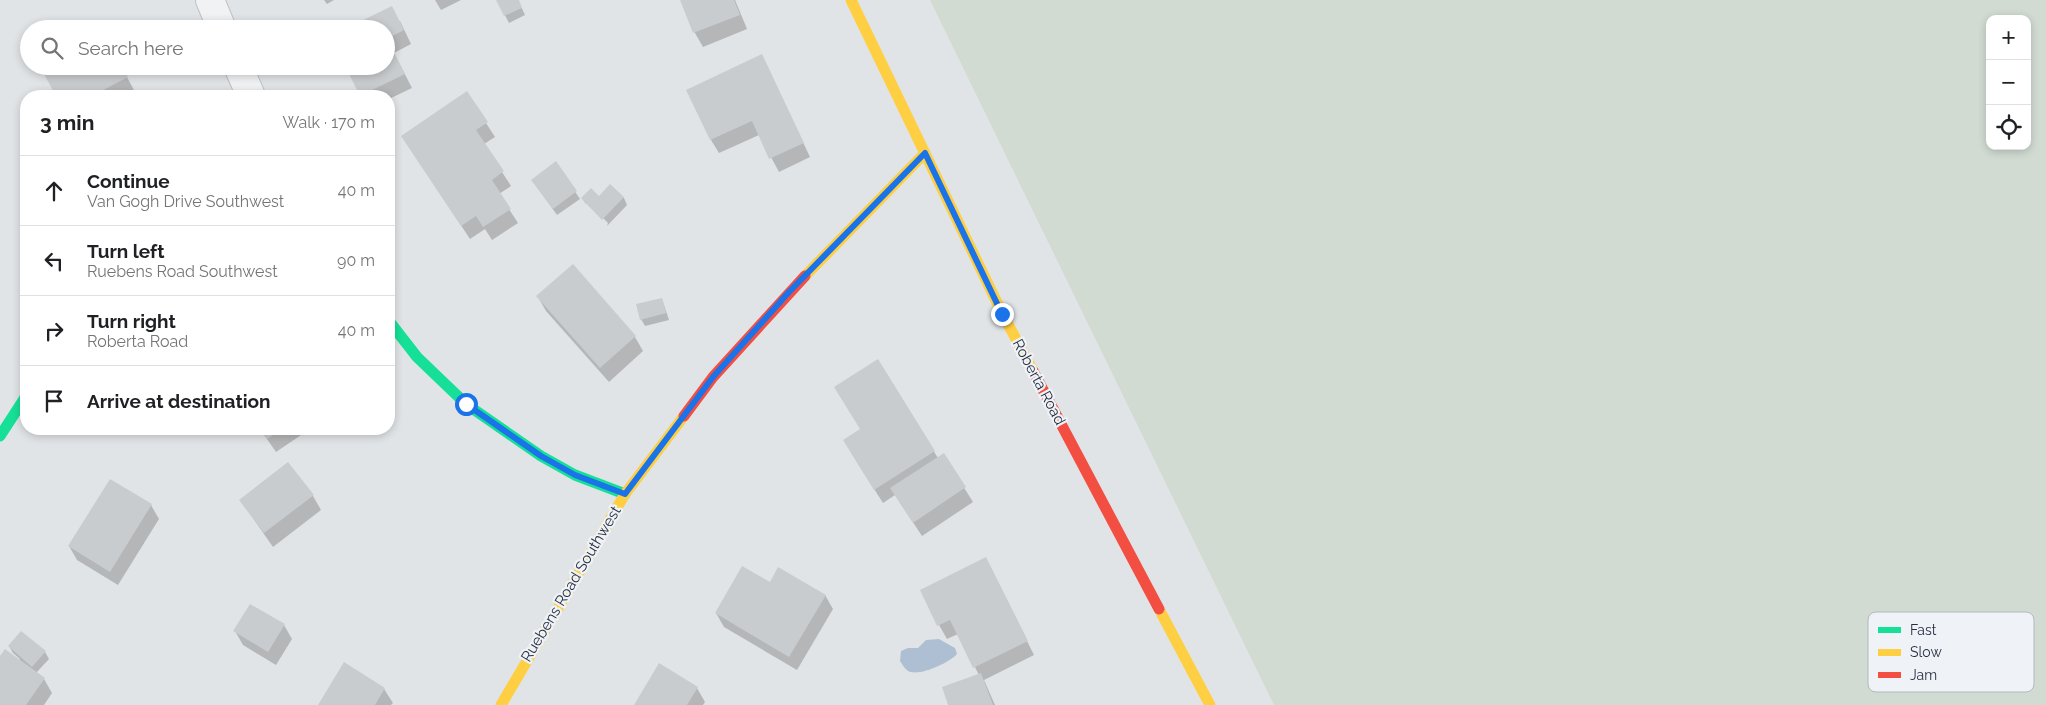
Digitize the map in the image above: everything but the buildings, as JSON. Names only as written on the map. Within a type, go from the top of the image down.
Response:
[{"type":"street","points":[[210,0],[218,20]]},
{"type":"street","name":"Roberta Road","points":[[851,0],[1002,314],[1210,705]]},
{"type":"street","points":[[242,75],[248,90]]},
{"type":"street","name":"Ruebens Road Southwest","points":[[501,705],[625,494],[719,370],[789,292],[925,153]]},
{"type":"street","points":[[395,329],[417,357],[466,404],[541,456],[575,475],[625,494]]},
{"type":"street","points":[[0,436],[20,405]]},
{"type":"shaded area","points":[[930,0],[2046,0],[2046,705],[1274,705]]},
{"type":"water","points":[[939,639],[955,648],[957,654],[941,665],[926,671],[913,672],[908,671],[900,661],[901,651],[908,648],[918,648],[926,640]]},
{"type":"traffic: fast","points":[[395,329],[417,357],[466,404],[541,456],[575,475],[625,494]]},
{"type":"traffic: fast","points":[[0,436],[20,405]]},
{"type":"traffic: slow","points":[[851,0],[1002,313],[1033,371]]},
{"type":"traffic: slow","points":[[805,276],[925,153]]},
{"type":"traffic: slow","points":[[501,705],[625,494],[684,416]]},
{"type":"traffic: slow","points":[[1159,609],[1210,705]]},
{"type":"traffic: jam","points":[[684,416],[713,377],[805,276]]},
{"type":"traffic: jam","points":[[1033,371],[1159,609]]},
{"type":"route","points":[[466,404],[541,456],[575,475],[625,494],[713,377],[789,292],[925,153],[1002,314]]}]
